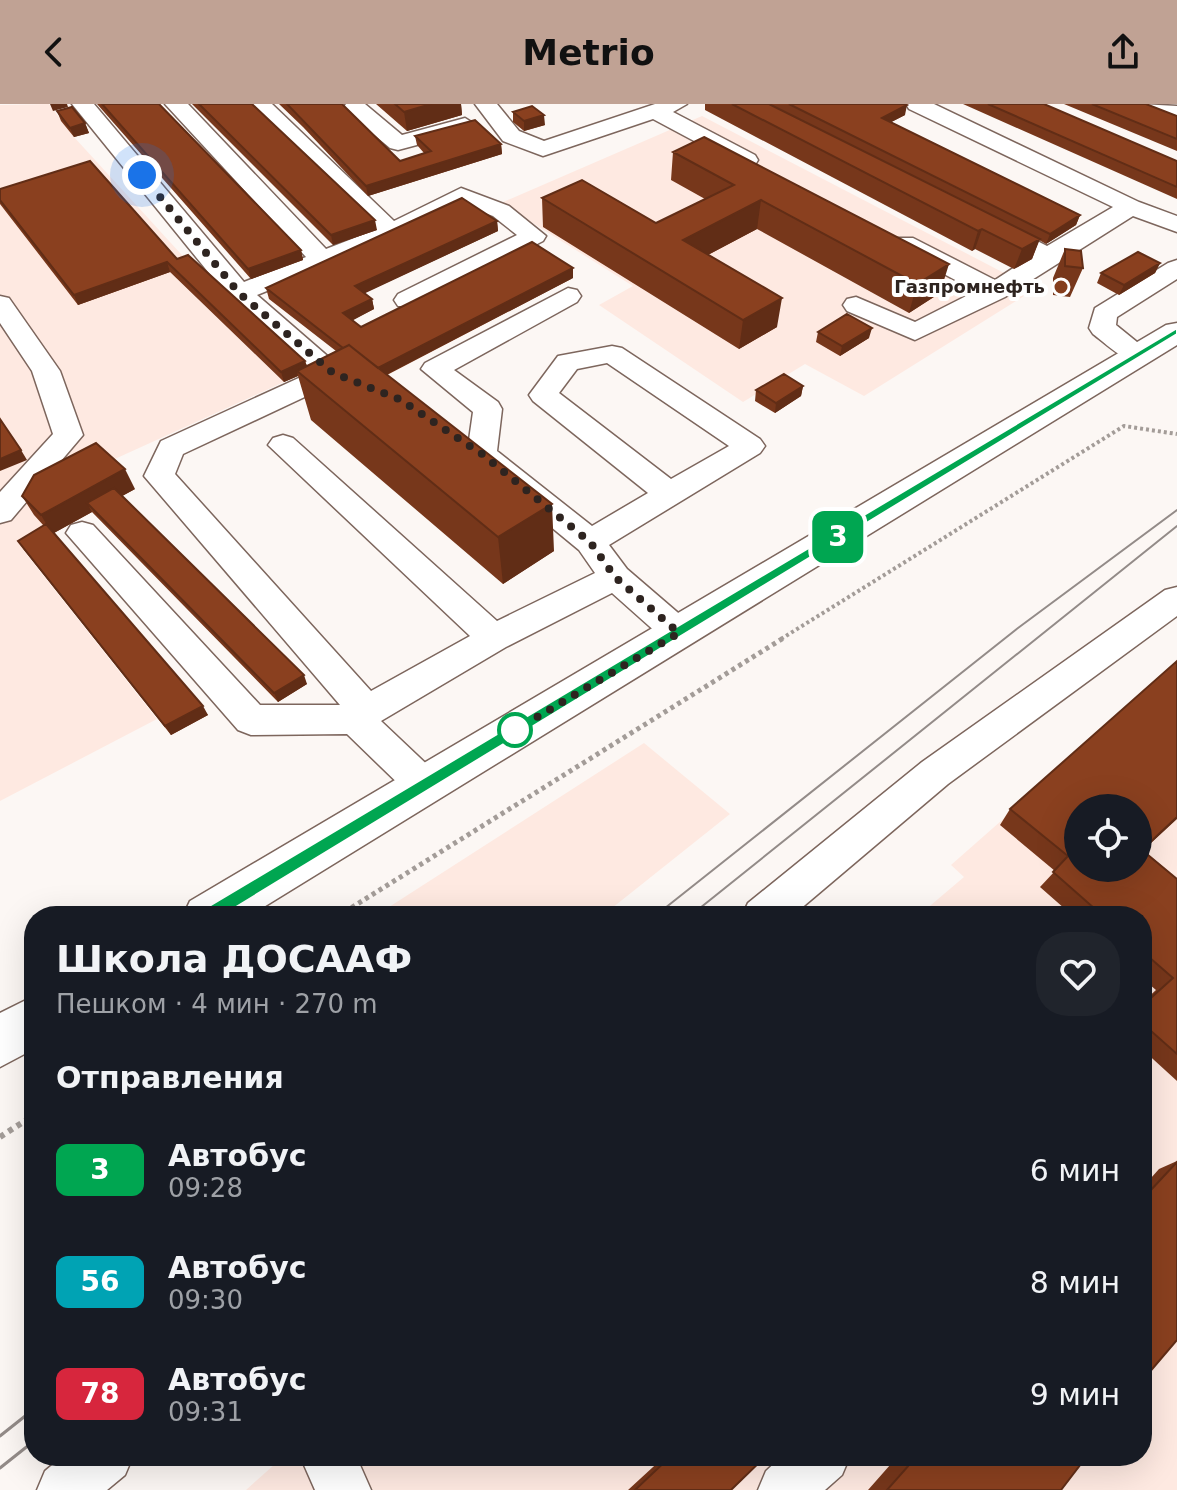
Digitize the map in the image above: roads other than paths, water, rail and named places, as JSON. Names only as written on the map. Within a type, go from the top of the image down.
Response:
[{"type":"main road","points":[[224,906],[1177,332]]},
{"type":"main road","points":[[0,1042],[24,1026]]},
{"type":"lane","points":[[83,104],[239,293],[333,373],[171,448],[159,476],[424,785]]},
{"type":"lane","points":[[176,104],[323,261]]},
{"type":"lane","points":[[260,104],[391,232]]},
{"type":"lane","points":[[1151,104],[1177,114]]},
{"type":"lane","points":[[355,107],[398,143],[490,110],[511,136],[543,149],[665,108],[763,169]]},
{"type":"lane","points":[[931,107],[1131,207],[1177,225]]},
{"type":"lane","points":[[239,293],[391,232],[461,195],[501,211],[534,236],[407,300]]},
{"type":"lane","points":[[856,305],[915,332],[996,291],[1131,207]]},
{"type":"lane","points":[[966,215],[1048,256]]},
{"type":"lane","points":[[887,234],[996,291]]},
{"type":"lane","points":[[1139,355],[1102,328],[1104,314],[1177,268]]},
{"type":"lane","points":[[568,296],[435,369],[488,409],[482,454],[590,542],[615,577],[679,633]]},
{"type":"lane","points":[[0,304],[46,371],[68,435],[0,512]]},
{"type":"lane","points":[[590,542],[671,495],[750,446],[612,354],[568,362],[543,395],[671,495]]},
{"type":"lane","points":[[283,445],[494,638]]},
{"type":"lane","points":[[82,533],[251,720],[361,715],[494,638],[615,577]]},
{"type":"lane","points":[[774,906],[935,773],[1177,599]]},
{"type":"lane","points":[[64,1490],[94,1466]]},
{"type":"lane","points":[[332,1466],[344,1490]]},
{"type":"lane","points":[[785,1490],[812,1466]]},
{"type":"tram line","points":[[668,906],[1018,628],[1177,510]]},
{"type":"tram line","points":[[702,906],[1177,526]]},
{"type":"tram line","points":[[0,1436],[24,1417]]},
{"type":"tram line","points":[[0,1468],[24,1449]]},
{"type":"place","name":"Газпромнефть","points":[[1061,287]]}]
